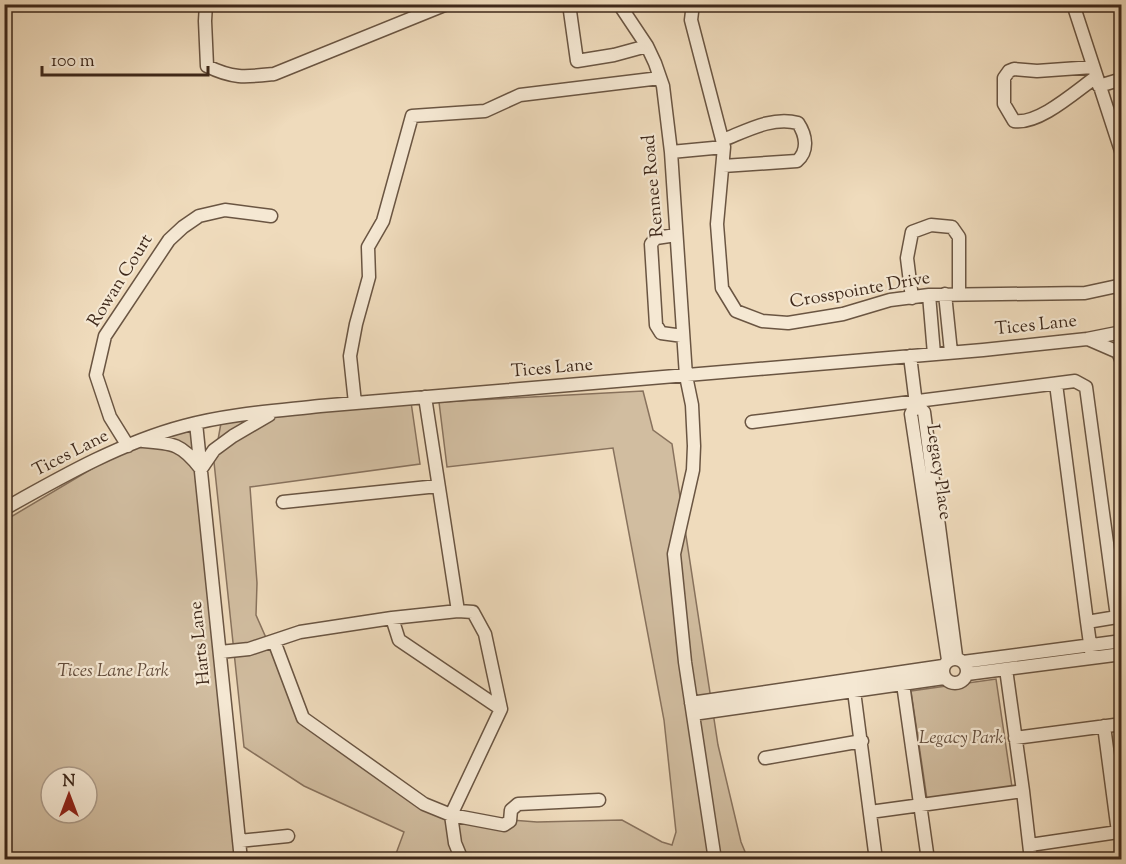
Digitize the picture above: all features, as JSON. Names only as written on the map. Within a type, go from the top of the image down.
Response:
[{"type":"street","points":[[4,7],[11,4]]},
{"type":"street","points":[[206,4],[207,66],[224,74],[246,77],[274,74],[447,4]]},
{"type":"street","points":[[569,4],[577,61],[614,55],[647,46]]},
{"type":"street","name":"Rennee Road","points":[[619,4],[647,46],[660,78],[671,152],[686,376],[693,405],[694,446],[693,470],[674,554],[692,709],[715,860]]},
{"type":"street","name":"Crosspointe Drive","points":[[693,4],[692,20],[723,144],[717,224],[722,288],[736,311],[762,321],[788,323],[843,314],[890,300],[929,295],[1084,293],[1122,285]]},
{"type":"street","points":[[1073,4],[1096,77],[1119,135],[1122,154]]},
{"type":"street","points":[[1096,77],[1052,109],[1028,121],[1014,121],[1005,109],[1004,78],[1009,71],[1014,69],[1122,78]]},
{"type":"street","points":[[355,403],[350,356],[369,277],[368,248],[383,220],[412,116],[485,111],[519,95],[660,78]]},
{"type":"street","points":[[671,152],[723,144],[760,125],[779,120],[798,123],[802,129],[805,148],[797,161],[723,166]]},
{"type":"street","name":"Rowan Court","points":[[134,443],[110,417],[96,375],[105,336],[169,240],[183,227],[199,216],[225,210],[271,216]]},
{"type":"street","points":[[912,298],[907,258],[912,232],[931,225],[952,227],[959,237],[959,294]]},
{"type":"street","points":[[676,235],[656,238],[652,242],[656,325],[661,333],[683,336]]},
{"type":"street","name":"Crosspointe Drive","points":[[945,294],[951,352]]},
{"type":"street","points":[[929,295],[934,354]]},
{"type":"street","name":"Tices Lane","points":[[4,509],[134,443],[196,423],[275,411],[355,403],[934,354],[1087,339],[1122,333]]},
{"type":"street","points":[[1087,339],[1118,352],[1122,362]]},
{"type":"street","name":"Legacy Place","points":[[910,356],[916,403],[924,412],[954,667]]},
{"type":"street","points":[[752,422],[916,403],[1075,381],[1086,387],[1117,617],[1087,622]]},
{"type":"street","points":[[1056,384],[1092,658]]},
{"type":"street","points":[[425,398],[458,610]]},
{"type":"street","points":[[134,443],[179,446],[201,469],[214,450],[275,411]]},
{"type":"street","name":"Harts Lane","points":[[196,423],[241,860]]},
{"type":"street","points":[[283,502],[438,486]]},
{"type":"street","points":[[220,652],[249,649],[300,632],[458,610],[473,612],[485,634],[501,709],[451,815],[455,843],[462,860]]},
{"type":"street","points":[[392,618],[399,640],[501,709]]},
{"type":"street","points":[[274,641],[303,718],[424,804],[451,815],[504,825],[510,821],[511,810],[518,804],[600,800]]},
{"type":"street","points":[[692,709],[1122,641]]},
{"type":"street","points":[[837,687],[854,691],[903,684],[954,667],[1006,669],[1122,654]]},
{"type":"street","points":[[1006,669],[1031,860]]},
{"type":"street","points":[[903,684],[928,860]]},
{"type":"street","points":[[854,691],[876,860]]},
{"type":"street","points":[[1015,738],[1122,724]]},
{"type":"street","points":[[1029,845],[1120,832],[1104,726]]},
{"type":"street","points":[[765,758],[862,741]]},
{"type":"street","points":[[870,812],[1023,791]]},
{"type":"street","points":[[239,841],[288,836]]},
{"type":"green space","points":[[643,391],[653,430],[672,444],[718,745],[741,842],[748,859],[394,859],[404,832],[304,786],[244,747],[214,462],[221,423],[411,402],[420,464],[250,487],[257,583],[256,615],[304,724],[425,807],[498,819],[537,822],[622,820],[672,845],[676,832],[664,720],[613,448],[447,467],[439,402]]},
{"type":"green space","name":"Tices Lane Park","points":[[196,423],[241,859],[5,859],[4,521],[115,455]]},
{"type":"green space","name":"Legacy Park","points":[[996,679],[1012,787],[927,799],[911,691]]}]
